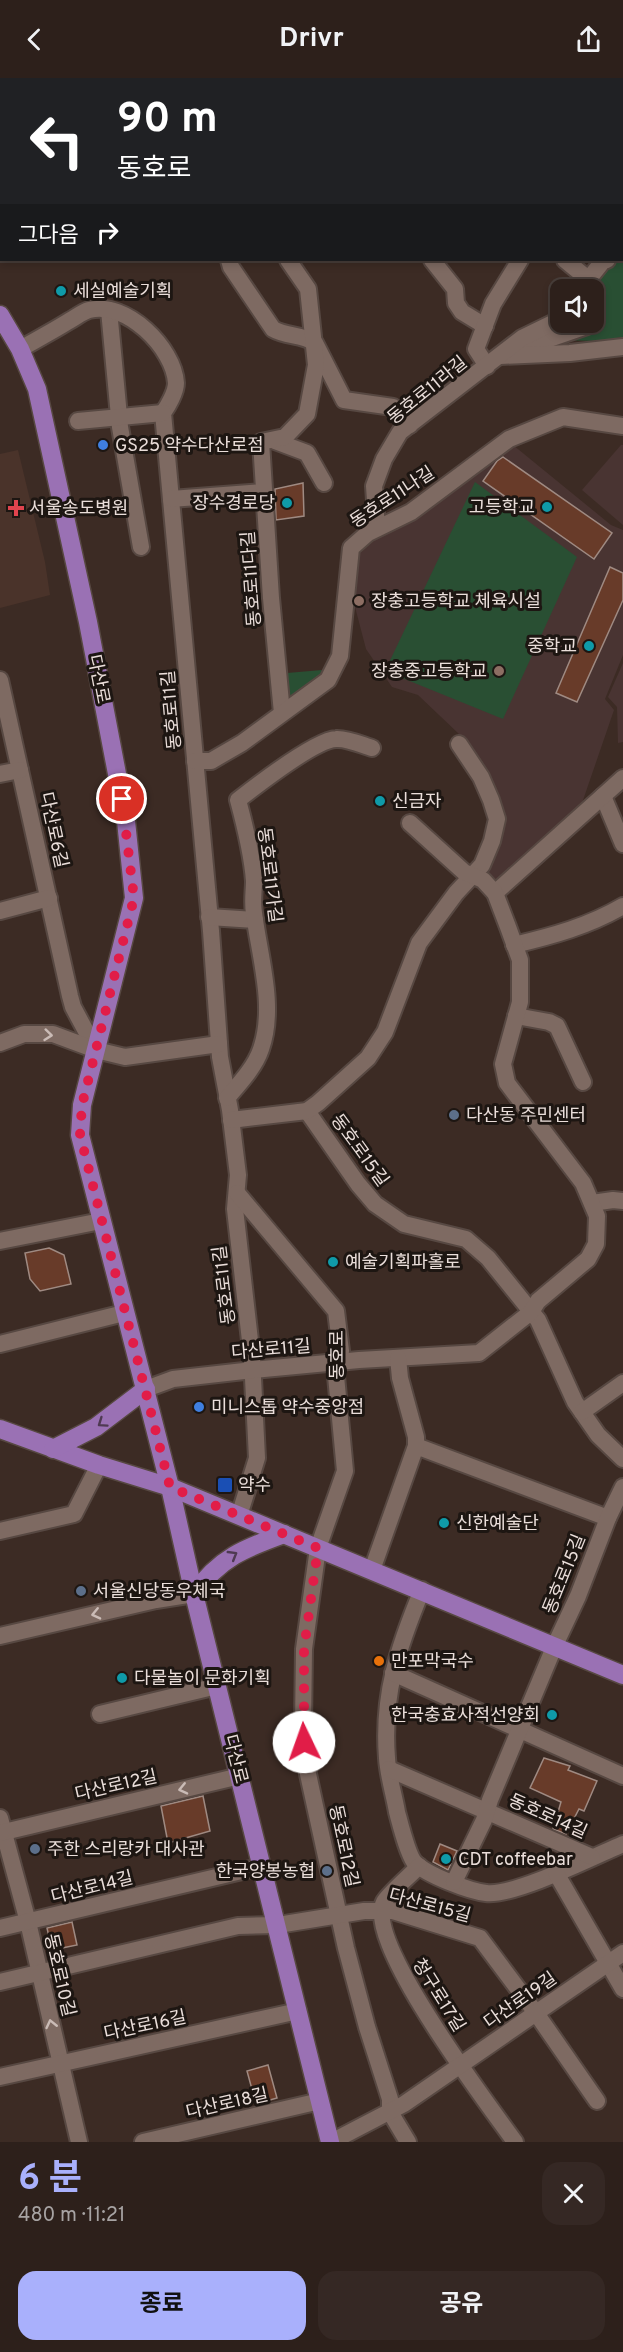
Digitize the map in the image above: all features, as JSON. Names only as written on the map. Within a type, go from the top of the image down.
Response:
[{"type":"main road","name":"다산로","points":[[0,315],[20,349],[37,389],[88,622],[126,821],[134,898],[82,1105],[80,1135],[124,1313],[146,1389],[194,1594],[331,2142]]},
{"type":"main road","points":[[53,1449],[96,1427],[146,1389]]},
{"type":"main road","points":[[0,1429],[99,1465],[170,1487],[623,1675]]},
{"type":"main road","points":[[194,1594],[209,1574],[228,1558],[252,1545],[284,1534]]},
{"type":"street","points":[[229,261],[231,267],[273,329],[281,334],[307,337],[315,343],[344,400],[393,407],[410,425]]},
{"type":"street","points":[[268,442],[285,437],[307,414],[316,365],[308,289],[289,261]]},
{"type":"street","points":[[432,261],[455,289],[456,303],[462,312],[485,326]]},
{"type":"street","points":[[519,261],[493,304],[476,349],[493,361],[521,354],[570,353],[623,347]]},
{"type":"street","points":[[566,261],[580,279]]},
{"type":"street","points":[[588,279],[603,261]]},
{"type":"street","points":[[20,349],[89,310],[109,310],[119,417],[141,547]]},
{"type":"street","name":"동호로11길","points":[[109,310],[136,320],[155,338],[168,358],[176,384],[163,413],[219,1044],[238,1175],[235,1209],[253,1370],[257,1458],[239,1516]]},
{"type":"street","name":"동호로11라길","points":[[377,528],[374,486],[400,432],[522,338],[550,324]]},
{"type":"street","points":[[521,354],[532,345],[566,333]]},
{"type":"street","points":[[78,421],[163,413]]},
{"type":"street","name":"동호로11나길","points":[[195,761],[211,761],[242,743],[328,680],[340,656],[351,548],[377,528],[411,512],[509,438],[563,417],[623,426]]},
{"type":"street","points":[[268,442],[307,453],[324,483]]},
{"type":"street","name":"동호로11다길","points":[[268,442],[264,492],[282,713]]},
{"type":"street","points":[[171,499],[264,492]]},
{"type":"street","name":"다산로6길","points":[[0,680],[74,1007],[96,1050]]},
{"type":"street","name":"동호로11가길","points":[[227,1098],[243,1079],[261,1050],[266,1027],[265,975],[255,920],[254,880],[245,825],[238,800],[280,768],[315,747],[336,738],[372,748]]},
{"type":"street","name":"동호로15길","points":[[459,744],[481,777],[497,819],[492,841],[482,865],[456,893],[419,943],[385,1032],[368,1058],[307,1111],[358,1184],[375,1204],[404,1224],[466,1239],[488,1257],[538,1320],[575,1402],[598,1435],[619,1448]]},
{"type":"street","points":[[0,774],[20,770]]},
{"type":"street","points":[[495,893],[623,778]]},
{"type":"street","points":[[603,796],[623,844]]},
{"type":"street","points":[[410,823],[464,872],[483,880],[495,893],[520,960],[520,1002],[503,1064],[507,1083],[583,1183],[597,1216],[596,1244],[588,1259],[538,1301],[531,1311]]},
{"type":"street","points":[[0,911],[49,898]]},
{"type":"street","points":[[514,945],[570,930],[606,916],[623,906]]},
{"type":"street","points":[[209,917],[255,920]]},
{"type":"street","points":[[516,1016],[549,1022],[557,1026],[583,1083]]},
{"type":"street","points":[[0,1043],[24,1035],[53,1034],[96,1050],[125,1057],[219,1044]]},
{"type":"street","points":[[231,1120],[307,1111]]},
{"type":"street","name":"동호로","points":[[237,1192],[336,1311],[341,1351],[336,1376],[345,1471],[318,1548]]},
{"type":"street","points":[[592,1203],[623,1201]]},
{"type":"street","points":[[0,1241],[101,1221]]},
{"type":"street","name":"다산로11길","points":[[146,1389],[173,1379],[253,1370],[479,1353],[531,1311]]},
{"type":"street","points":[[0,1344],[124,1313]]},
{"type":"street","points":[[372,1570],[416,1446],[416,1437],[400,1378],[398,1358]]},
{"type":"street","points":[[582,1412],[623,1383]]},
{"type":"street","name":"동호로15길","points":[[416,1446],[608,1518]]},
{"type":"street","points":[[0,1530],[74,1514],[99,1465]]},
{"type":"street","name":"동호로15길","points":[[555,1645],[623,1487]]},
{"type":"street","name":"동호로12길","points":[[318,1548],[304,1649],[303,1726],[308,1774],[339,1916],[367,2027],[390,2099],[390,2112],[408,2142]]},
{"type":"street","points":[[382,1911],[384,1901],[420,1866],[414,1862],[399,1821],[388,1769],[386,1721],[400,1644],[422,1590]]},
{"type":"street","points":[[0,1636],[156,1599],[194,1594]]},
{"type":"street","name":"동호로14길","points":[[454,1882],[487,1811],[555,1645]]},
{"type":"street","points":[[393,1673],[623,1776]]},
{"type":"street","points":[[100,1714],[217,1686]]},
{"type":"street","name":"동호로14길","points":[[388,1769],[592,1857]]},
{"type":"street","name":"다산로12길","points":[[2,1827],[240,1776]]},
{"type":"street","name":"동호로10길","points":[[2,1827],[28,1922],[79,2142]]},
{"type":"street","name":"동호로14길","points":[[420,1866],[454,1882],[488,1894],[516,1889],[623,1844]]},
{"type":"street","name":"다산로14길","points":[[0,1928],[263,1866]]},
{"type":"street","points":[[556,1873],[623,1989]]},
{"type":"street","name":"다산로15길","points":[[278,1925],[364,1911],[393,1911],[480,1938],[597,2101]]},
{"type":"street","name":"청구로17길","points":[[382,1911],[381,1921],[397,1965],[461,2065],[515,2142]]},
{"type":"street","points":[[0,1982],[238,1926],[278,1925]]},
{"type":"street","name":"다산로19길","points":[[331,2142],[390,2112],[623,1953]]},
{"type":"street","name":"다산로16길","points":[[0,2077],[298,2011]]},
{"type":"street","name":"다산로18길","points":[[143,2142],[320,2101]]},
{"type":"shaded area","name":"장충중고등학교","points":[[513,445],[611,525],[623,530],[623,655],[605,699],[614,710],[581,806],[497,886],[484,874],[503,813],[489,774],[459,734],[418,695],[392,687],[366,649],[354,603],[357,556],[377,538],[416,520]]},
{"type":"shaded area","points":[[623,445],[623,525],[582,490]]},
{"type":"shaded area","name":"서울송도병원","points":[[18,450],[45,562],[50,595],[0,608],[0,454]]},
{"type":"shaded area","points":[[623,663],[623,742],[618,743],[617,707],[608,697]]},
{"type":"green space","points":[[623,262],[623,337],[597,341],[561,340],[561,333],[604,333],[604,279],[593,279],[606,263]]},
{"type":"green space","points":[[475,482],[577,557],[503,719],[385,671]]},
{"type":"green space","points":[[322,670],[319,677],[289,697],[287,673]]},
{"type":"building","name":"고등학교","points":[[503,457],[612,533],[594,559],[483,481],[497,461]]},
{"type":"building","name":"장수경로당","points":[[303,483],[304,516],[276,520],[275,489]]},
{"type":"building","name":"중학교","points":[[610,567],[623,573],[623,600],[577,702],[556,693]]},
{"type":"building","points":[[49,1248],[64,1255],[71,1284],[40,1291],[30,1279],[25,1253]]},
{"type":"building","points":[[544,1758],[570,1766],[568,1770],[597,1781],[584,1811],[579,1809],[566,1834],[553,1829],[561,1802],[530,1788]]},
{"type":"building","points":[[203,1796],[210,1831],[168,1843],[161,1806]]},
{"type":"building","name":"CDT coffeebar","points":[[440,1844],[457,1851],[448,1870],[433,1862]]},
{"type":"building","points":[[72,1922],[77,1945],[52,1950],[47,1928]]},
{"type":"building","points":[[268,2065],[277,2098],[256,2104],[247,2071]]},
{"type":"place","name":"세실예술기획","points":[[61,291]]},
{"type":"place","name":"GS25 약수다산로점","points":[[103,445]]},
{"type":"place","name":"장수경로당","points":[[287,503]]},
{"type":"place","name":"고등학교","points":[[547,507]]},
{"type":"place","name":"서울송도병원","points":[[16,508]]},
{"type":"place","name":"장충고등학교 체육시설","points":[[359,601]]},
{"type":"place","name":"중학교","points":[[589,646]]},
{"type":"place","name":"장충중고등학교","points":[[499,671]]},
{"type":"place","name":"신금자","points":[[380,801]]},
{"type":"place","name":"다산동 주민센터","points":[[454,1115]]},
{"type":"place","name":"예술기획파홀로","points":[[333,1262]]},
{"type":"place","name":"미니스톱 약수중앙점","points":[[199,1407]]},
{"type":"place","name":"약수","points":[[225,1485]]},
{"type":"place","name":"신한예술단","points":[[444,1523]]},
{"type":"place","name":"서울신당동우체국","points":[[81,1591]]},
{"type":"place","name":"만포막국수","points":[[379,1661]]},
{"type":"place","name":"다물놀이 문화기획","points":[[122,1678]]},
{"type":"place","name":"한국충효사적선양회","points":[[552,1715]]},
{"type":"place","name":"주한 스리랑카 대사관","points":[[35,1849]]},
{"type":"place","name":"CDT coffeebar","points":[[446,1859]]},
{"type":"place","name":"한국양봉농협","points":[[327,1871]]},
{"type":"route","points":[[122,799],[134,898],[82,1105],[80,1135],[170,1487],[318,1548],[304,1649],[304,1742]]}]
